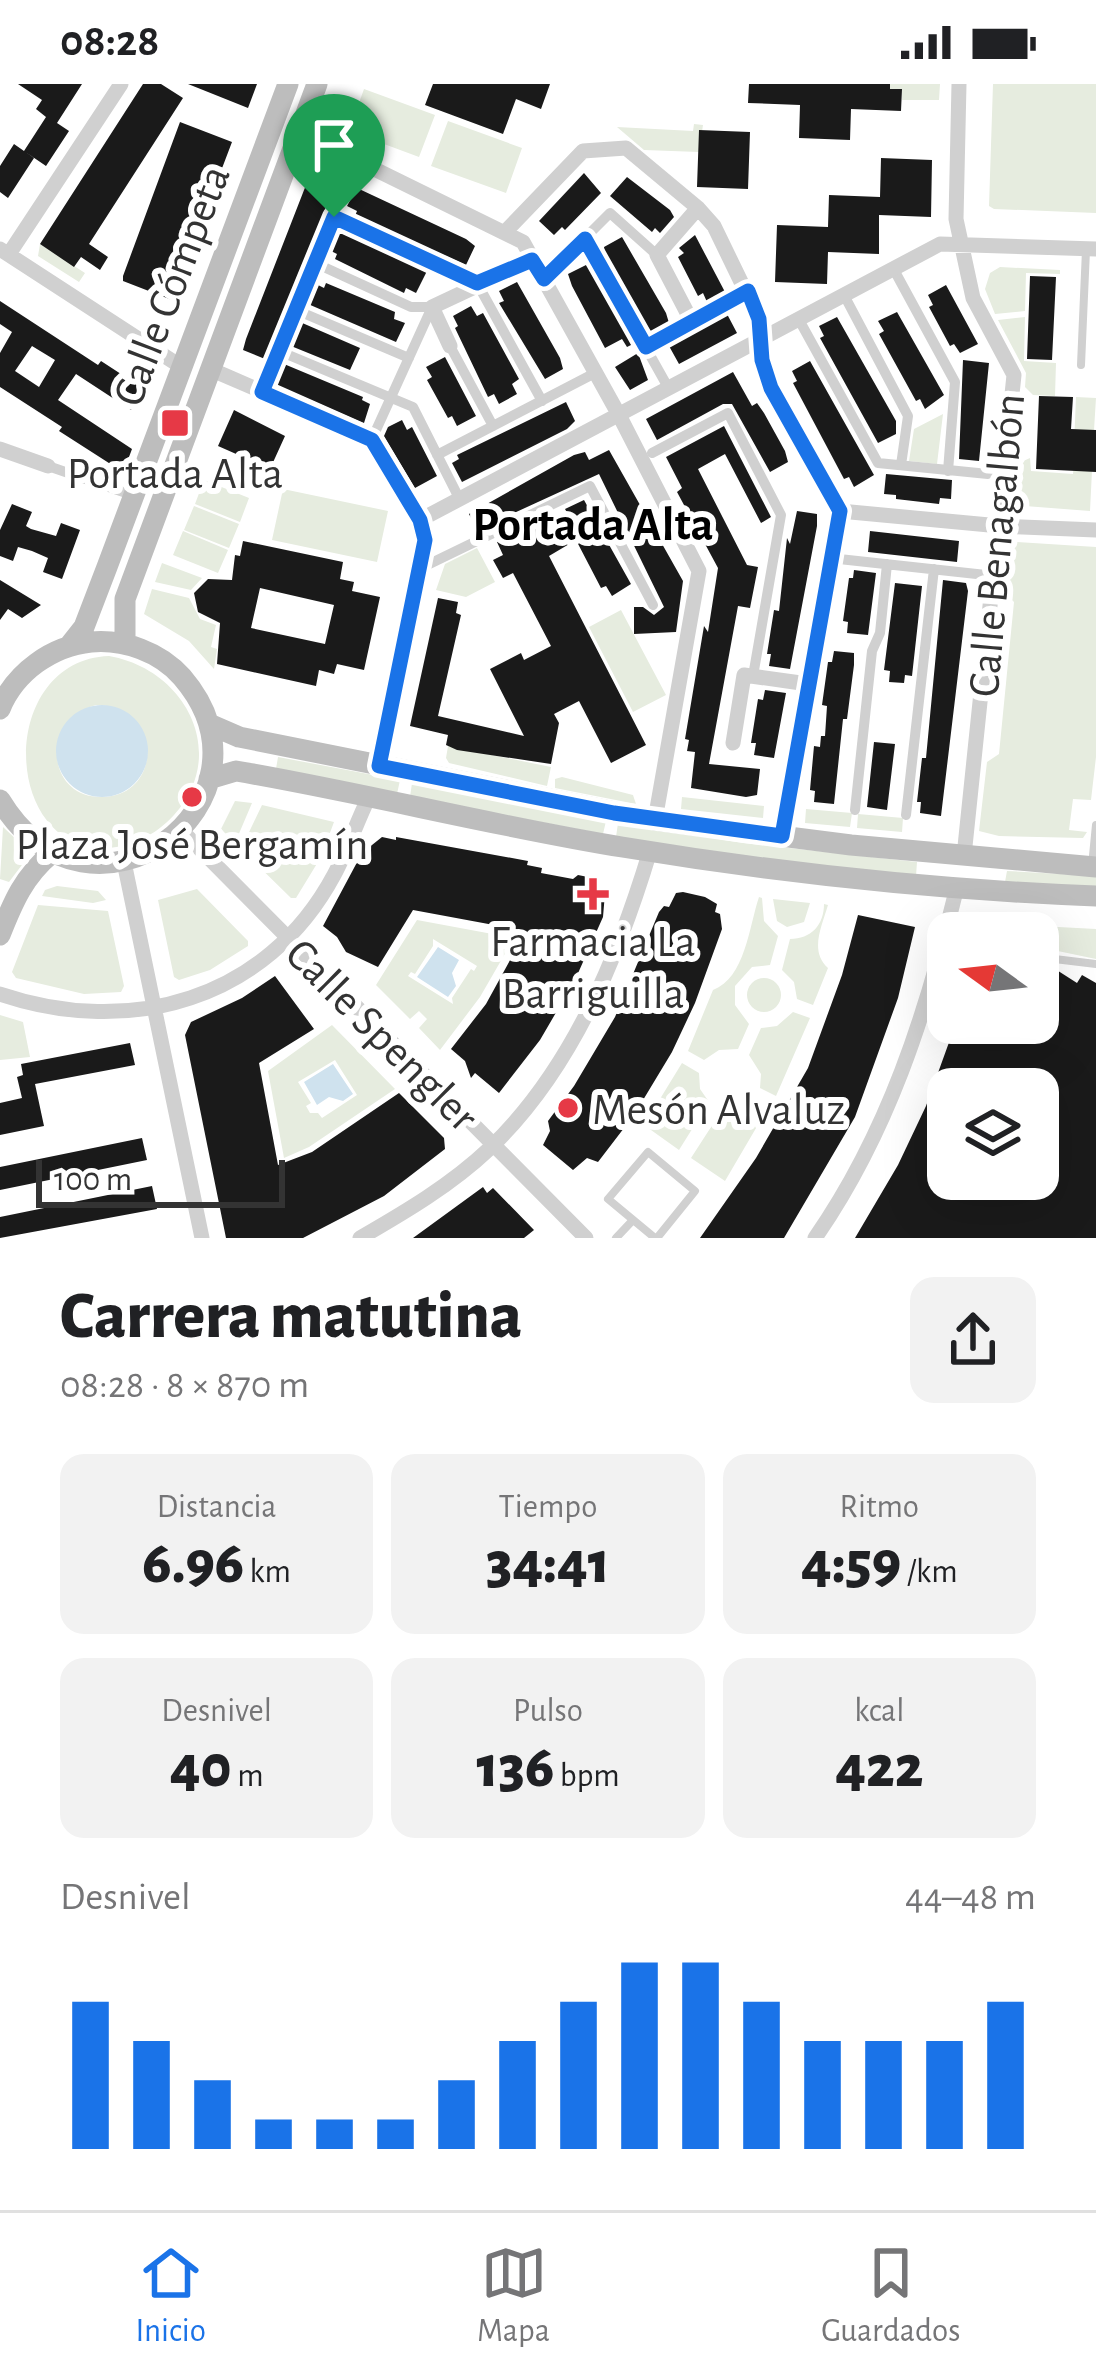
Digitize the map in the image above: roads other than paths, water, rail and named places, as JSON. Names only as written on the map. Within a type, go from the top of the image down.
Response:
[{"type":"main road","name":"Calle Cómpeta","points":[[69,646],[84,627],[288,84]]},
{"type":"main road","name":"Calle Cómpeta","points":[[125,644],[125,599],[317,84]]},
{"type":"main road","points":[[0,709],[20,677],[42,658],[88,642],[125,644],[178,672],[197,696],[212,752],[209,779],[195,813],[155,850],[124,862],[97,865],[52,853],[31,840],[0,800]]},
{"type":"main road","points":[[208,724],[238,736],[655,820],[964,856],[1094,866]]},
{"type":"main road","points":[[209,779],[236,771],[650,851],[956,891],[1096,896]]},
{"type":"main road","points":[[0,935],[16,893],[31,870],[52,853]]},
{"type":"main road","points":[[956,891],[964,856]]},
{"type":"street","points":[[121,84],[4,252],[180,366]]},
{"type":"street","name":"Calle Benagalbón","points":[[959,84],[956,219],[974,298],[1014,375],[964,856]]},
{"type":"street","points":[[299,131],[523,242],[619,416],[699,571],[655,820]]},
{"type":"street","points":[[506,231],[583,151],[626,148],[714,226],[748,291],[759,319],[771,388],[840,511],[782,836]]},
{"type":"street","points":[[262,392],[356,158]]},
{"type":"street","points":[[657,255],[698,208]]},
{"type":"street","points":[[544,279],[610,213],[657,255],[692,322]]},
{"type":"street","points":[[334,217],[477,283],[542,401]]},
{"type":"street","points":[[585,239],[669,388]]},
{"type":"street","points":[[420,520],[940,244],[1091,249]]},
{"type":"street","points":[[315,262],[411,307],[432,307],[532,260]]},
{"type":"street","points":[[893,268],[955,382],[948,471]]},
{"type":"street","points":[[646,347],[748,291]]},
{"type":"street","points":[[844,295],[908,416],[901,466]]},
{"type":"street","points":[[432,307],[493,426]]},
{"type":"street","points":[[372,440],[432,307]]},
{"type":"street","points":[[296,310],[409,358]]},
{"type":"street","points":[[798,318],[878,463],[988,474]]},
{"type":"street","points":[[279,352],[413,407],[460,500]]},
{"type":"street","points":[[211,369],[372,440],[420,520],[425,540],[379,766]]},
{"type":"street","points":[[437,455],[595,373]]},
{"type":"street","points":[[652,453],[728,413],[781,515],[753,676]]},
{"type":"street","points":[[0,449],[133,495]]},
{"type":"street","points":[[419,569],[590,486],[653,604]]},
{"type":"street","points":[[840,511],[1096,530]]},
{"type":"street","points":[[830,558],[994,576]]},
{"type":"street","points":[[855,810],[872,651],[880,633],[887,564]]},
{"type":"street","points":[[906,815],[934,569]]},
{"type":"street","points":[[733,742],[744,675],[808,684]]},
{"type":"street","points":[[0,994],[84,1013],[154,1008],[213,991],[287,939],[333,876],[368,799]]},
{"type":"street","name":"Calle Spengler","points":[[181,830],[586,1238]]},
{"type":"street","points":[[360,1238],[411,1208],[493,1145],[541,1085],[582,1023],[616,952],[650,851]]},
{"type":"street","points":[[124,862],[202,1238]]},
{"type":"street","points":[[952,912],[956,891]]},
{"type":"street","points":[[814,1238],[844,1195],[884,1119],[927,1004]]},
{"type":"lane","points":[[1081,365],[1091,249]]},
{"type":"lane","points":[[1094,866],[1096,825]]},
{"type":"lane","points":[[1059,960],[1096,964]]},
{"type":"lane","points":[[647,1151],[695,1191],[656,1238],[608,1199],[647,1151]]},
{"type":"lane","points":[[616,1238],[633,1220]]},
{"type":"water","points":[[102,705],[120,708],[135,718],[145,733],[145,769],[135,784],[120,794],[102,797],[84,794],[69,784],[59,769],[56,751],[59,733],[69,718],[84,708]]},
{"type":"water","points":[[438,947],[459,960],[452,973],[456,986],[448,997],[417,977]]},
{"type":"water","points":[[333,1064],[353,1094],[343,1101],[329,1097],[317,1105],[304,1082]]},
{"type":"place","name":"Portada Alta","points":[[175,423]]},
{"type":"place","name":"Plaza José Bergamín","points":[[192,797]]},
{"type":"place","name":"Farmacia La Barriguilla","points":[[593,894]]},
{"type":"place","name":"Mesón Alvaluz","points":[[568,1108]]},
{"type":"district","name":"Portada Alta","points":[[593,523]]}]
